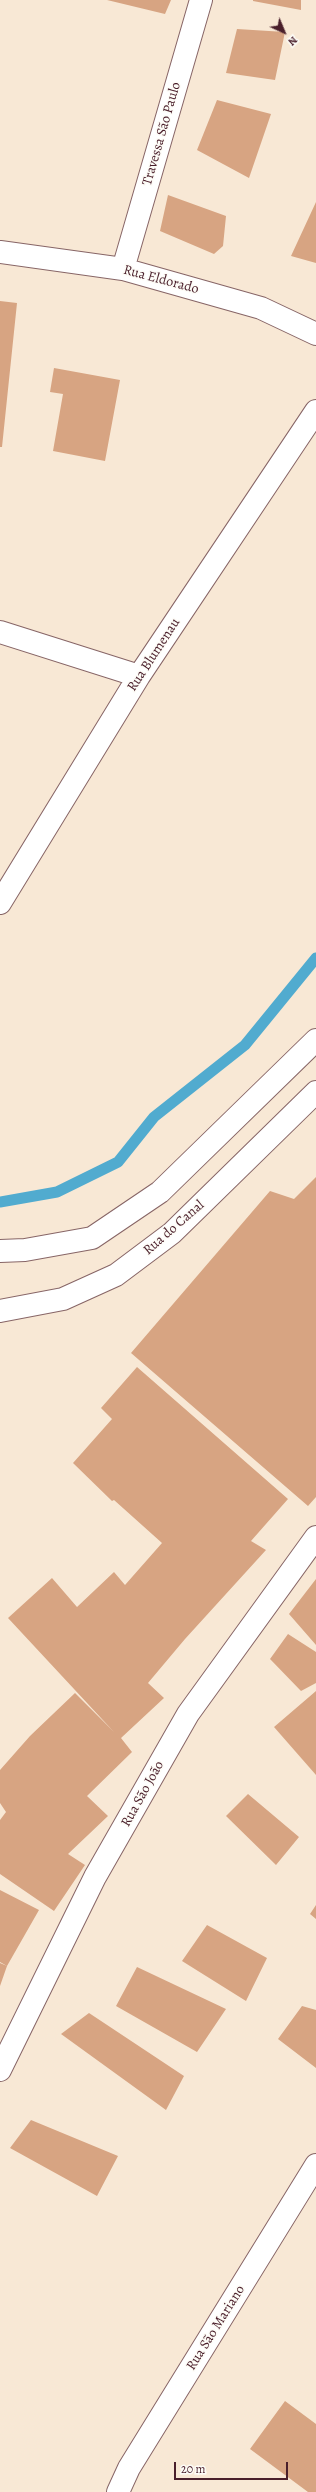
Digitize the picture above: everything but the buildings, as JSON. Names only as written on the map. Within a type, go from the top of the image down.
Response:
[{"type":"street","name":"Travessa São Paulo","points":[[123,269],[201,0]]},
{"type":"street","name":"Rua Eldorado","points":[[0,252],[123,269],[260,308],[316,334]]},
{"type":"street","name":"Rua Blumenau","points":[[0,903],[139,676],[316,411]]},
{"type":"street","points":[[0,632],[139,676]]},
{"type":"street","points":[[0,1251],[25,1250],[92,1238],[160,1192],[316,1040]]},
{"type":"street","name":"Rua do Canal","points":[[0,1311],[63,1299],[116,1275],[172,1233],[316,1092]]},
{"type":"street","name":"Rua São João","points":[[0,2070],[96,1877],[188,1714],[316,1537]]},
{"type":"street","name":"Rua São Mariano","points":[[118,2492],[129,2468],[316,2165]]},
{"type":"waterway","points":[[0,1202],[57,1192],[118,1162],[154,1117],[245,1045],[316,958]]}]
